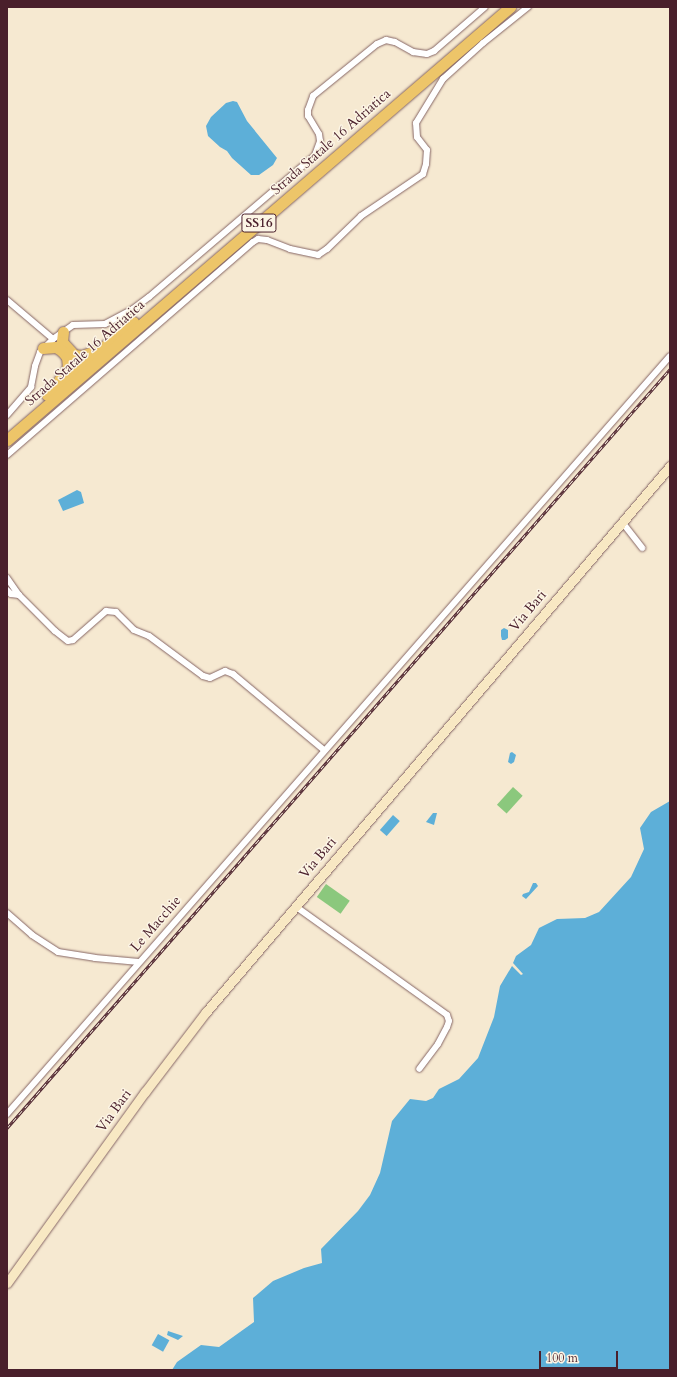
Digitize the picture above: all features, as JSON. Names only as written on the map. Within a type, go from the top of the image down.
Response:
[{"type":"highway","name":"Strada Statale 16 Adriatica","points":[[7,430],[499,7]]},
{"type":"highway","name":"Strada Statale 16 Adriatica","points":[[7,440],[510,7]]},
{"type":"highway","points":[[58,340],[74,355],[82,356],[104,346]]},
{"type":"highway","points":[[43,348],[58,340]]},
{"type":"highway","points":[[50,393],[53,384],[65,374],[68,366],[67,357],[62,351],[58,340]]},
{"type":"main road","name":"Via Bari","points":[[7,1283],[175,1052],[206,1012],[670,466]]},
{"type":"street","points":[[7,300],[58,340],[73,325],[81,324],[99,326],[133,309],[315,155],[320,141],[319,134],[308,116],[308,110],[313,96],[378,44],[386,40],[395,42],[413,52],[427,54],[434,51],[485,7]]},
{"type":"street","points":[[7,455],[252,242],[258,239],[267,240],[302,252],[318,255],[327,249],[361,216],[423,174],[426,164],[427,150],[416,137],[416,123],[443,79],[483,43],[528,7]]},
{"type":"street","points":[[7,415],[31,386],[35,366],[43,348]]},
{"type":"street","name":"Le Macchie","points":[[7,1114],[670,356]]},
{"type":"street","points":[[622,522],[642,548]]},
{"type":"street","points":[[7,578],[19,595],[55,631],[68,640],[72,640],[106,611],[116,612],[134,630],[149,636],[203,676],[210,678],[225,671],[233,674],[324,750]]},
{"type":"street","points":[[7,590],[11,594],[19,595]]},
{"type":"street","points":[[295,906],[447,1015],[449,1021],[447,1027],[438,1044],[419,1069]]},
{"type":"street","points":[[7,913],[32,935],[58,952],[95,958],[139,962]]},
{"type":"green space","points":[[513,787],[523,796],[507,814],[497,805]]},
{"type":"green space","points":[[326,884],[350,901],[341,914],[317,897]]},
{"type":"water","points":[[233,101],[237,102],[247,121],[277,158],[273,165],[259,175],[251,175],[232,158],[227,151],[208,136],[206,126],[211,117],[226,103]]},
{"type":"water","points":[[77,490],[81,492],[84,503],[63,511],[58,500]]},
{"type":"water","points":[[504,628],[508,630],[508,638],[502,640],[501,630]]},
{"type":"water","points":[[512,752],[516,755],[514,762],[511,764],[508,762],[510,753]]},
{"type":"water","points":[[670,801],[670,1370],[172,1370],[177,1362],[201,1345],[219,1347],[254,1322],[253,1298],[273,1281],[304,1268],[322,1263],[321,1249],[358,1211],[370,1195],[380,1173],[392,1121],[410,1099],[426,1101],[433,1098],[439,1089],[459,1079],[478,1058],[494,1017],[500,986],[512,966],[521,975],[523,974],[513,963],[516,956],[531,945],[539,928],[557,919],[585,918],[599,912],[631,877],[644,849],[640,828],[651,812]]},
{"type":"water","points":[[433,813],[437,813],[434,825],[426,822]]},
{"type":"water","points":[[393,815],[400,821],[387,836],[380,830]]},
{"type":"water","points":[[533,883],[536,883],[538,886],[526,899],[522,896],[523,894],[529,892]]},
{"type":"water","points":[[168,1331],[183,1336],[178,1340],[167,1335]]},
{"type":"water","points":[[158,1334],[169,1340],[163,1352],[152,1345]]},
{"type":"railway","points":[[7,1128],[670,369]]}]
